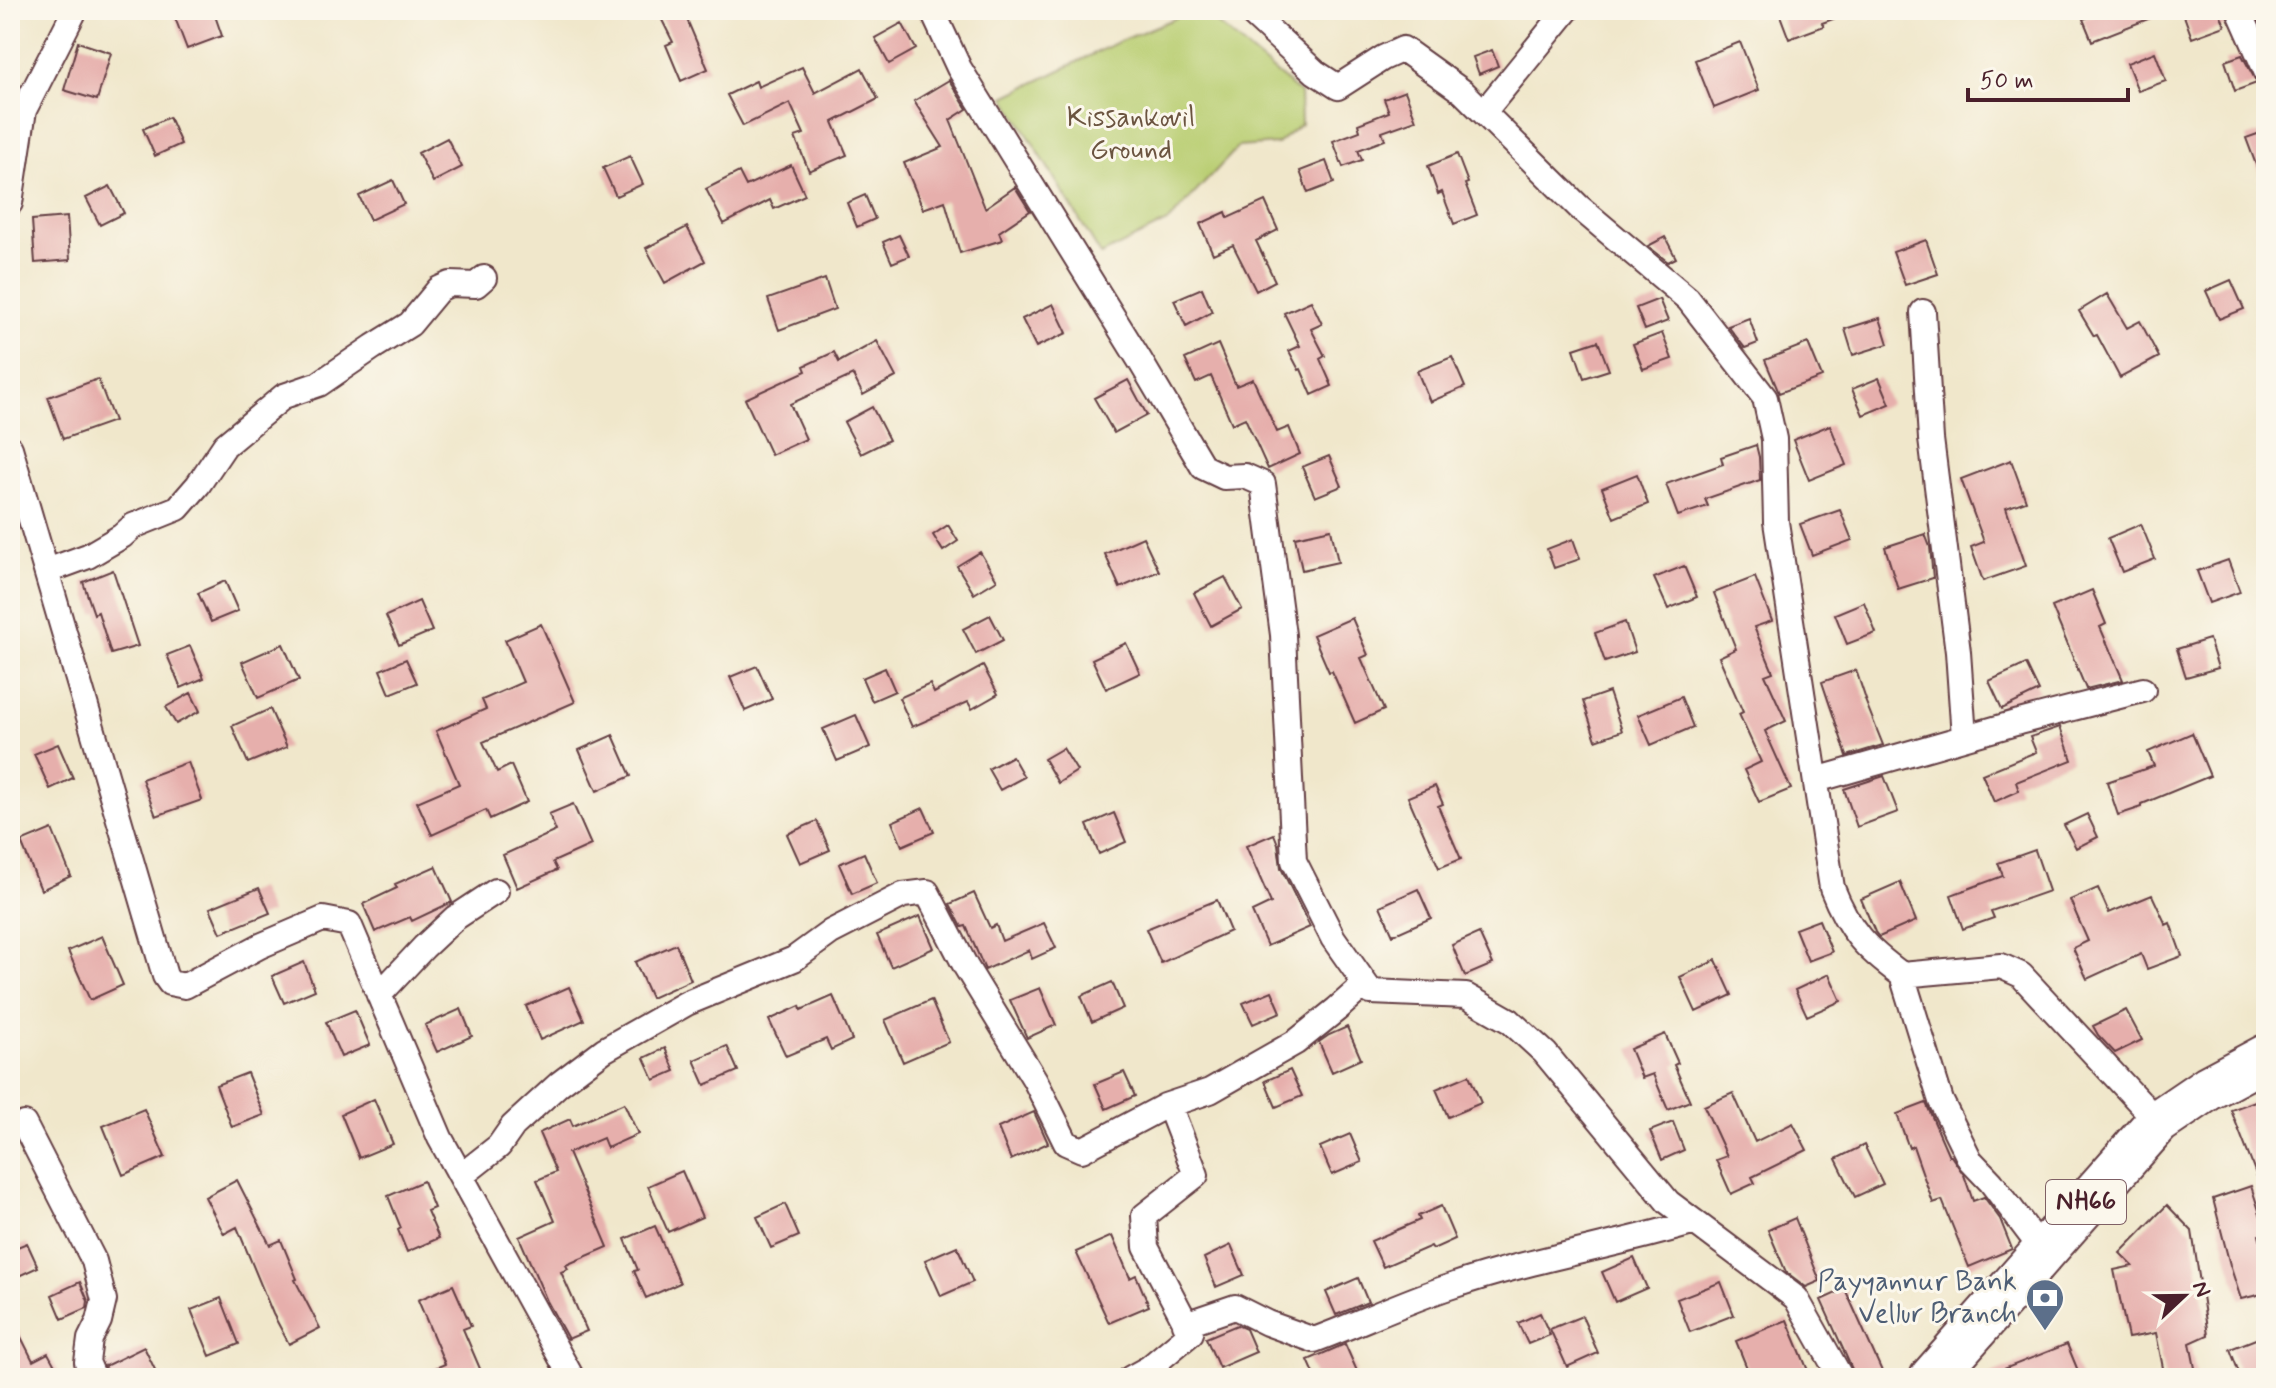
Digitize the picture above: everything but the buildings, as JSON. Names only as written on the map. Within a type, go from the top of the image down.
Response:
[{"type":"highway","name":"NH66","points":[[1932,1378],[2158,1122],[2208,1088],[2266,1057]]},
{"type":"street","points":[[10,203],[17,114],[75,10]]},
{"type":"street","points":[[932,10],[959,68],[1203,467],[1224,477],[1245,476],[1263,484],[1283,635],[1294,861],[1333,938],[1371,992],[1466,996],[1510,1021],[1545,1053],[1668,1202],[1796,1298],[1841,1378]]},
{"type":"street","points":[[1248,10],[1315,72],[1338,87],[1403,49],[1463,92],[1579,207],[1688,299],[1765,398],[1774,439],[1776,522],[1832,888],[1853,932],[1876,957],[1902,975],[1941,1101],[1970,1160],[1991,1182],[2043,1251]]},
{"type":"street","points":[[1484,112],[1567,10]]},
{"type":"street","points":[[2239,10],[2266,71]]},
{"type":"street","points":[[47,571],[88,556],[133,526],[178,508],[225,445],[284,396],[319,384],[410,324],[439,289],[450,284],[476,285],[484,278]]},
{"type":"street","points":[[1923,312],[1931,439],[1958,652],[1964,737]]},
{"type":"street","points":[[10,448],[165,976],[170,983],[185,986],[260,946],[323,919],[349,924],[440,1138],[572,1378]]},
{"type":"street","points":[[1816,780],[2143,690]]},
{"type":"street","points":[[379,995],[455,918],[496,891]]},
{"type":"street","points":[[461,1176],[499,1146],[513,1126],[559,1084],[604,1050],[687,1003],[794,959],[831,932],[903,895],[927,892],[966,967],[1035,1080],[1066,1143],[1082,1150],[1169,1105],[1210,1091],[1296,1042],[1365,984]]},
{"type":"street","points":[[1902,975],[2001,966],[2021,975],[2158,1122]]},
{"type":"street","points":[[1131,1378],[1149,1368],[1191,1333],[1146,1247],[1144,1216],[1196,1175],[1169,1105]]},
{"type":"street","points":[[24,1124],[94,1261],[104,1300],[90,1339],[87,1362],[94,1378]]},
{"type":"street","points":[[1185,1324],[1235,1307],[1267,1323],[1314,1340],[1450,1286],[1540,1260],[1644,1237],[1695,1222]]},
{"type":"green space","name":"Kissankovil Ground","points":[[1201,10],[1300,93],[1301,124],[1277,144],[1238,147],[1169,221],[1101,255],[1005,97],[1120,41]]},
{"type":"place","name":"Payyannur Bank Vellur Branch","points":[[2045,1332]]}]
